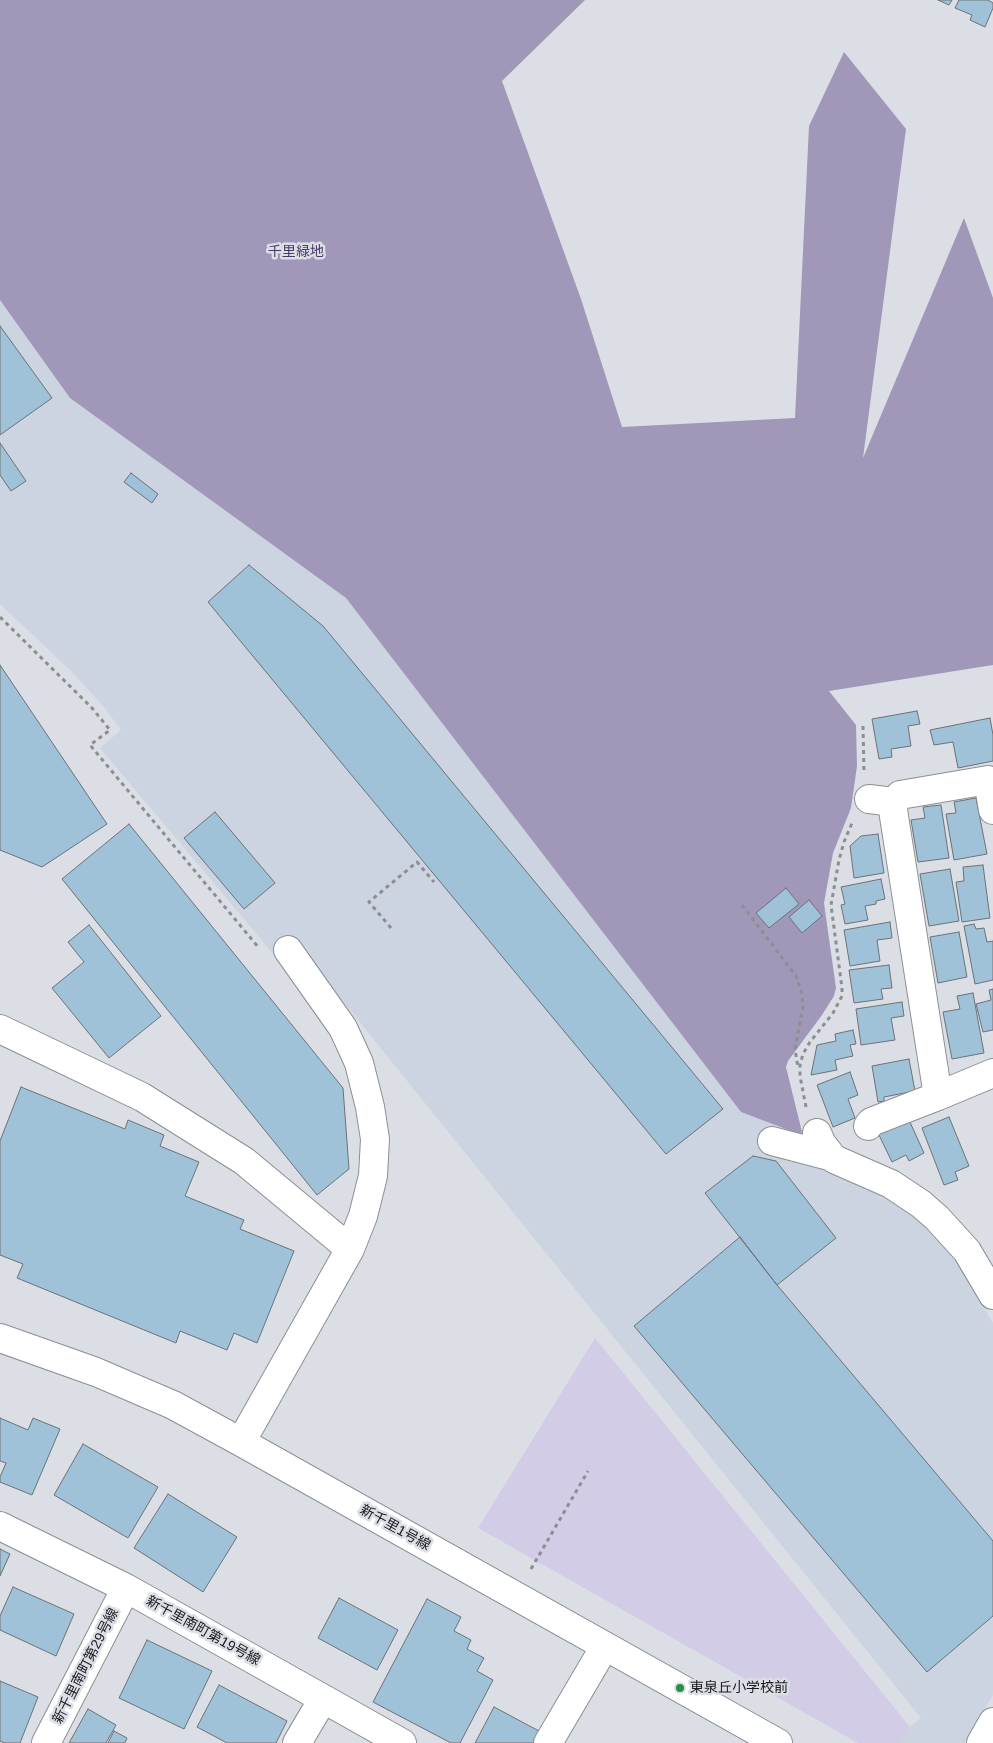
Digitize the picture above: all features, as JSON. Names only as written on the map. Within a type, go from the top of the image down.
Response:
[{"type":"street","points":[[870,800],[988,780],[993,810]]},
{"type":"street","points":[[870,800],[894,819],[938,1096]]},
{"type":"street","points":[[242,1442],[350,1249],[363,1216],[373,1176],[375,1139],[370,1107],[359,1063],[349,1040],[306,975],[275,952]]},
{"type":"street","points":[[0,1029],[142,1097],[244,1161],[350,1249]]},
{"type":"street","points":[[868,1126],[871,1122],[993,1073]]},
{"type":"street","points":[[772,1141],[826,1143],[834,1160],[891,1184],[921,1204],[937,1218],[967,1251],[993,1295]]},
{"type":"street","name":"新千里1号線","points":[[0,1338],[96,1372],[165,1402],[242,1442],[778,1743]]},
{"type":"street","name":"新千里南町第19号線","points":[[0,1526],[126,1588],[402,1743]]},
{"type":"street","name":"新千里南町第29号線","points":[[46,1743],[126,1588]]},
{"type":"street","points":[[548,1743],[605,1646]]},
{"type":"street","points":[[297,1743],[323,1699]]},
{"type":"street","points":[[981,1743],[993,1722]]},
{"type":"path","points":[[0,617],[92,708],[110,730],[90,745],[275,952]]},
{"type":"path","points":[[800,1076],[803,1054],[833,1013],[842,996],[831,906],[832,892],[844,842],[870,800],[863,726]]},
{"type":"path","points":[[390,928],[369,902],[417,862],[434,882]]},
{"type":"path","points":[[742,905],[796,976],[802,994],[803,1007],[794,1049],[806,1108],[826,1143]]},
{"type":"path","points":[[516,1596],[588,1471]]},
{"type":"shaded area","points":[[0,300],[70,398],[346,598],[741,1112],[776,1125],[768,1155],[799,1162],[850,1179],[873,1189],[898,1204],[929,1228],[955,1259],[993,1323],[993,1695],[965,1743],[900,1743],[910,1727],[921,1718],[316,968],[297,982],[100,748],[121,730],[104,707],[70,670],[0,604]]},
{"type":"shaded area","points":[[595,1338],[910,1727],[900,1743],[858,1743],[478,1528]]},
{"type":"green space","name":"千里緑地","points":[[0,0],[585,0],[502,81],[581,299],[622,427],[795,418],[809,126],[844,52],[906,129],[863,458],[964,218],[993,298],[993,665],[829,691],[856,725],[857,766],[851,808],[833,853],[824,903],[836,988],[834,996],[822,1015],[788,1061],[786,1067],[802,1132],[799,1134],[741,1112],[346,598],[70,398],[0,300]]},
{"type":"building","points":[[938,0],[952,0],[949,5]]},
{"type":"building","points":[[959,0],[988,0],[993,3],[993,8],[985,27],[970,20],[972,15],[955,8]]},
{"type":"building","points":[[0,326],[52,398],[0,435]]},
{"type":"building","points":[[0,443],[26,481],[11,491],[0,475]]},
{"type":"building","points":[[131,473],[158,494],[152,503],[124,482]]},
{"type":"building","points":[[249,565],[323,626],[723,1109],[666,1154],[208,602]]},
{"type":"building","points":[[0,665],[107,824],[42,867],[0,850]]},
{"type":"building","points":[[917,711],[920,724],[908,726],[911,746],[891,749],[892,757],[879,759],[872,719]]},
{"type":"building","points":[[990,718],[993,735],[993,761],[958,768],[953,742],[934,745],[930,730]]},
{"type":"building","points":[[976,798],[987,854],[954,860],[946,814],[956,813],[954,802]]},
{"type":"building","points":[[941,805],[949,858],[918,862],[911,820],[925,818],[923,807]]},
{"type":"building","points":[[215,812],[275,883],[244,909],[184,838]]},
{"type":"building","points":[[129,824],[343,1088],[349,1169],[317,1195],[62,879]]},
{"type":"building","points":[[878,834],[884,873],[854,878],[850,846],[861,836]]},
{"type":"building","points":[[983,865],[990,918],[962,922],[956,882],[964,881],[963,867]]},
{"type":"building","points":[[950,869],[959,921],[929,926],[920,874]]},
{"type":"building","points":[[881,879],[885,899],[876,901],[876,904],[865,906],[868,920],[845,924],[841,905],[845,904],[841,887]]},
{"type":"building","points":[[786,888],[799,904],[769,928],[756,913]]},
{"type":"building","points":[[809,900],[822,916],[802,933],[789,917]]},
{"type":"building","points":[[890,922],[892,938],[877,940],[880,961],[850,966],[844,930]]},
{"type":"building","points":[[974,924],[976,929],[984,928],[987,942],[993,941],[993,980],[975,984],[964,926]]},
{"type":"building","points":[[89,925],[161,1016],[109,1058],[52,988],[84,962],[68,942]]},
{"type":"building","points":[[959,932],[967,977],[938,983],[930,937]]},
{"type":"building","points":[[889,965],[892,988],[881,989],[883,999],[854,1003],[849,970]]},
{"type":"building","points":[[993,989],[993,1030],[983,1032],[976,1004],[991,1000],[989,990]]},
{"type":"building","points":[[973,993],[984,1053],[952,1059],[943,1012],[960,1009],[957,996]]},
{"type":"building","points":[[902,1002],[904,1016],[891,1018],[895,1040],[861,1045],[856,1009]]},
{"type":"building","points":[[853,1030],[856,1044],[850,1045],[853,1056],[835,1060],[837,1070],[811,1075],[817,1045],[836,1041],[835,1034]]},
{"type":"building","points":[[909,1059],[915,1091],[884,1097],[884,1101],[878,1102],[872,1066]]},
{"type":"building","points":[[850,1072],[858,1095],[848,1099],[855,1118],[833,1127],[817,1085]]},
{"type":"building","points":[[21,1087],[125,1129],[128,1120],[164,1135],[160,1146],[199,1162],[185,1196],[244,1220],[240,1229],[294,1251],[257,1343],[234,1333],[227,1350],[180,1331],[176,1343],[17,1278],[23,1264],[0,1255],[0,1141]]},
{"type":"building","points":[[949,1117],[969,1166],[955,1172],[958,1180],[944,1185],[922,1128]]},
{"type":"building","points":[[909,1120],[924,1153],[909,1161],[906,1155],[892,1162],[878,1133]]},
{"type":"building","points":[[753,1156],[776,1161],[836,1238],[777,1285],[705,1193]]},
{"type":"building","points":[[740,1237],[777,1285],[993,1541],[993,1616],[927,1672],[634,1326]]},
{"type":"building","points":[[0,1418],[28,1430],[33,1418],[60,1429],[32,1495],[0,1482],[0,1477],[6,1463],[0,1461]]},
{"type":"building","points":[[83,1444],[158,1487],[128,1538],[54,1495]]},
{"type":"building","points":[[168,1494],[237,1537],[203,1592],[134,1548]]},
{"type":"building","points":[[0,1549],[10,1554],[0,1576]]},
{"type":"building","points":[[13,1587],[74,1614],[56,1656],[0,1630],[0,1616]]},
{"type":"building","points":[[339,1598],[398,1630],[377,1670],[318,1638]]},
{"type":"building","points":[[427,1599],[461,1617],[454,1631],[471,1640],[467,1649],[484,1658],[477,1671],[493,1680],[460,1743],[451,1743],[373,1702]]},
{"type":"building","points":[[147,1640],[212,1671],[184,1729],[119,1698]]},
{"type":"building","points":[[0,1681],[38,1697],[20,1743],[4,1743],[0,1741]]},
{"type":"building","points":[[219,1685],[287,1721],[276,1743],[227,1743],[197,1727]]},
{"type":"building","points":[[494,1707],[539,1731],[533,1743],[475,1743]]},
{"type":"building","points":[[88,1709],[116,1725],[106,1743],[69,1743]]},
{"type":"building","points":[[114,1731],[127,1738],[125,1743],[108,1743]]},
{"type":"place","name":"東泉丘小学校前","points":[[680,1688]]}]
